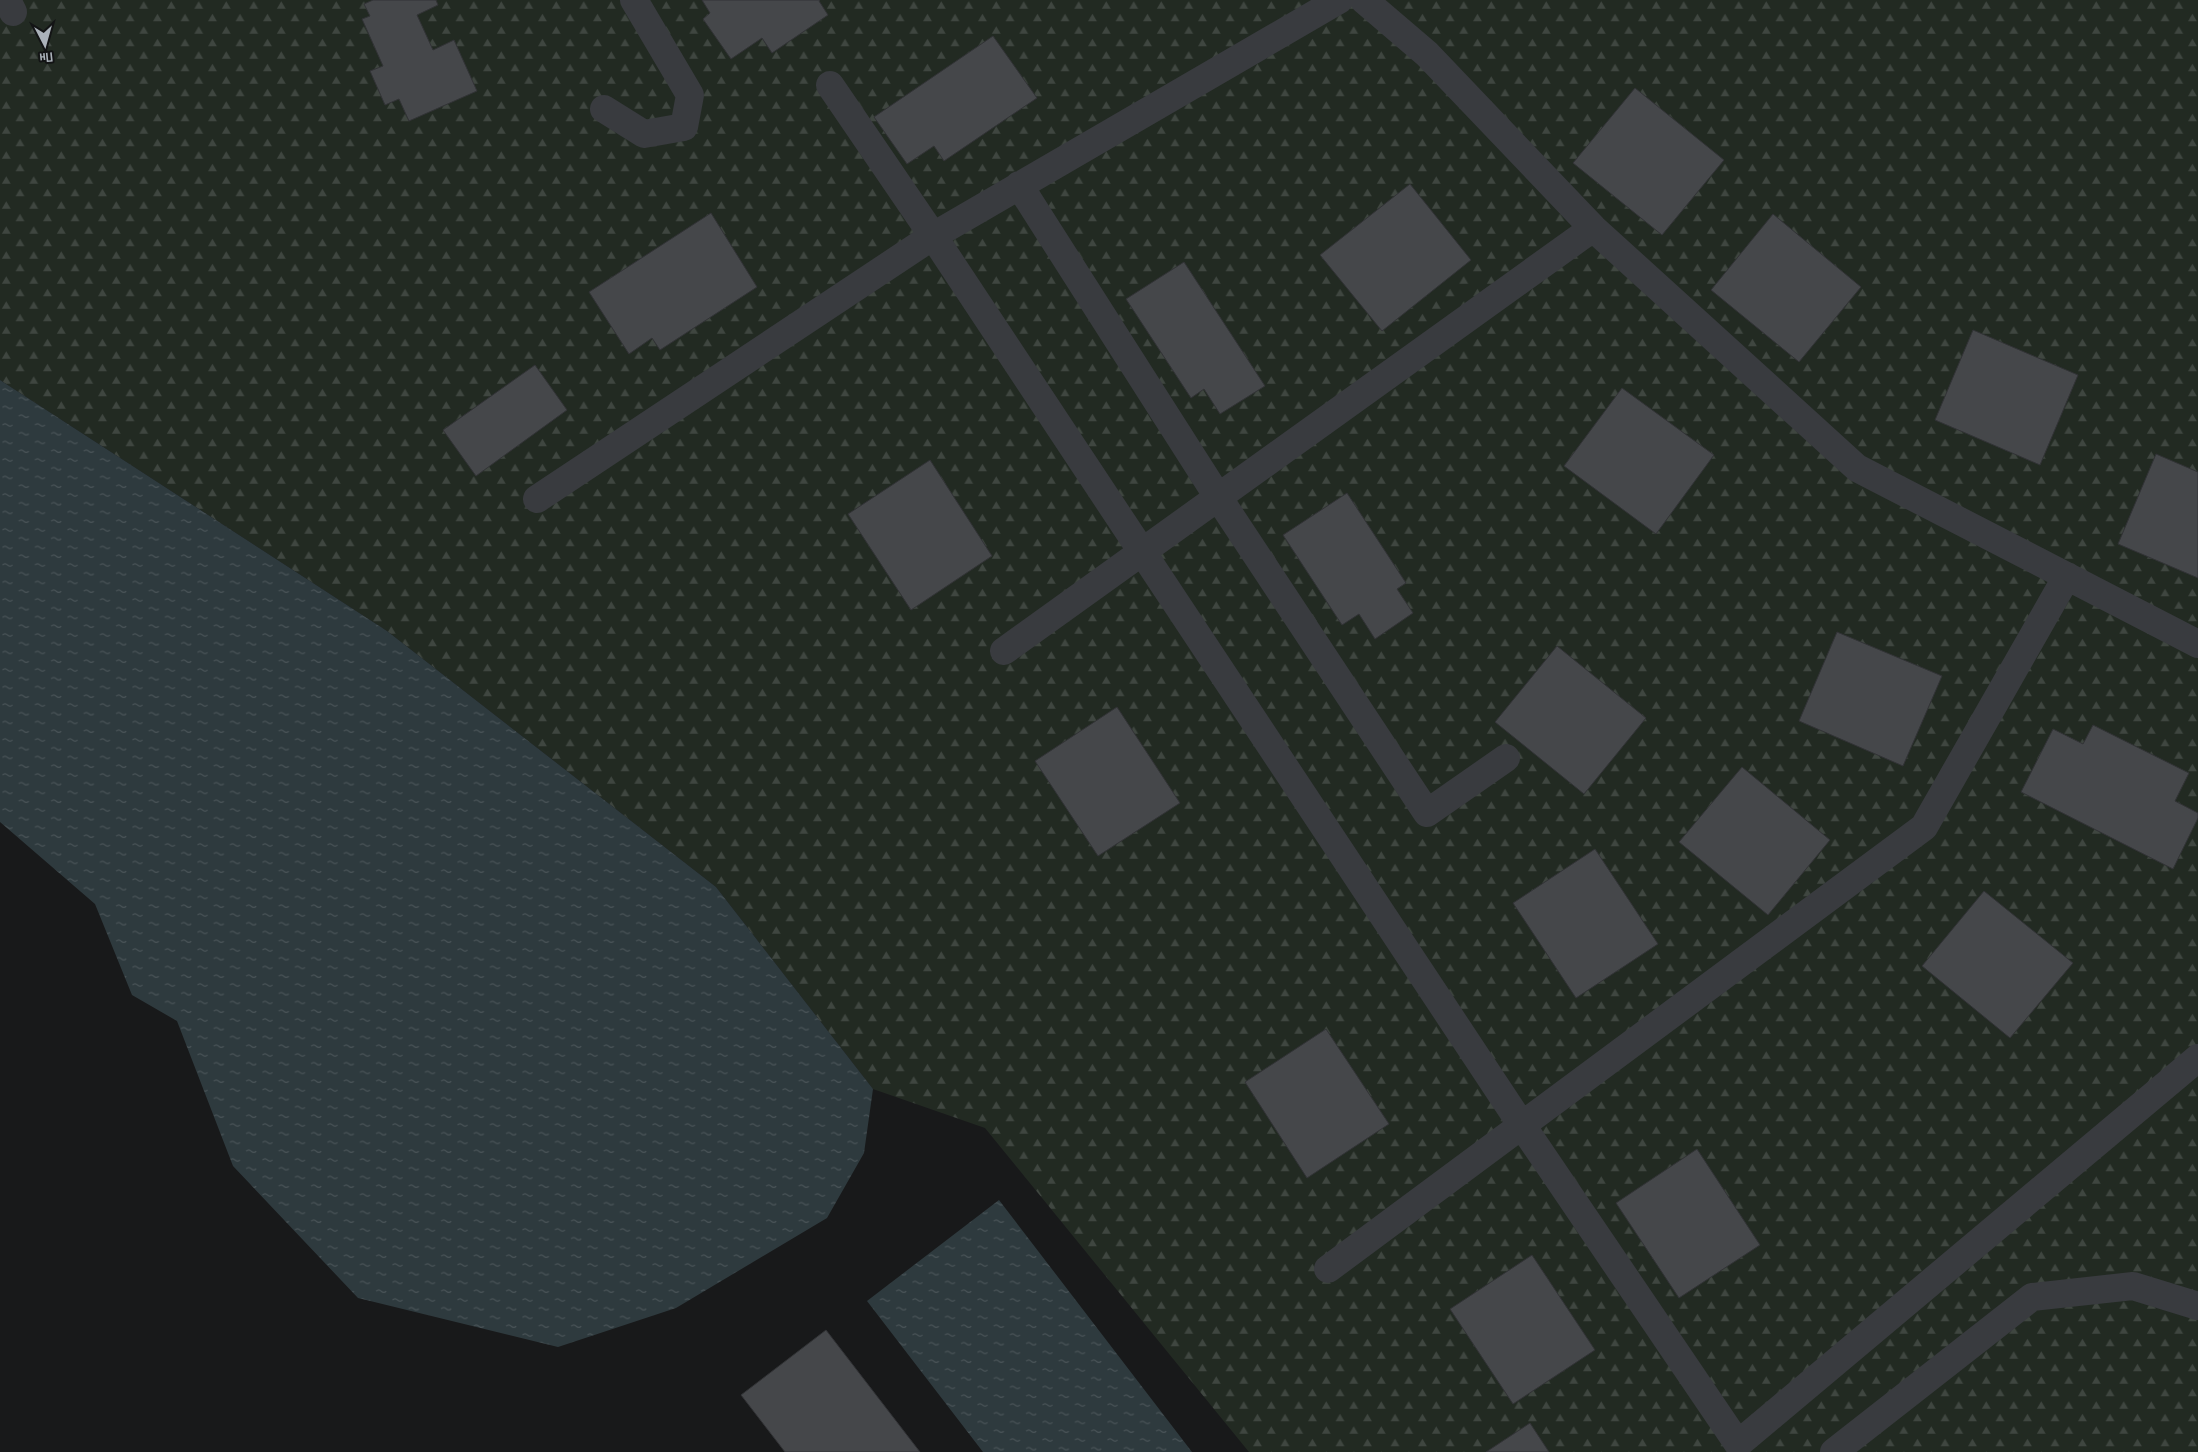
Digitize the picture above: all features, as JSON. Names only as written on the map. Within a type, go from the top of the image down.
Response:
[{"type":"street","points":[[604,109],[644,134],[684,126],[690,95],[634,0]]},
{"type":"street","points":[[537,499],[933,236],[1339,0]]},
{"type":"street","points":[[1364,0],[1427,54],[1593,228],[1857,468],[2198,644]]},
{"type":"street","points":[[830,85],[933,236],[1521,1124],[1738,1444],[2198,1058]]},
{"type":"street","points":[[1019,185],[1218,497],[1427,813],[1506,758]]},
{"type":"street","points":[[1004,651],[1593,228]]},
{"type":"street","points":[[1328,1269],[1521,1124],[1924,827],[2067,576]]},
{"type":"street","points":[[1834,1452],[2032,1298],[2133,1286],[2198,1306]]},
{"type":"green space","points":[[0,0],[2198,0],[2198,1452],[1249,1452],[985,1128],[873,1089],[716,887],[387,631],[0,380]]},
{"type":"water","points":[[0,380],[387,631],[716,887],[873,1089],[864,1153],[827,1218],[676,1308],[558,1347],[358,1298],[233,1166],[177,1021],[132,995],[95,904],[0,822]]},
{"type":"water","points":[[999,1200],[1192,1452],[983,1452],[867,1301]]},
{"type":"building","points":[[373,0],[436,0],[438,5],[417,15],[433,50],[454,40],[477,91],[409,121],[399,99],[385,105],[370,71],[383,66],[362,19],[370,16],[364,4]]},
{"type":"building","points":[[702,0],[820,0],[828,15],[772,53],[762,38],[731,59],[703,19],[710,13]]},
{"type":"building","points":[[993,36],[1037,98],[944,161],[934,146],[907,164],[874,117]]},
{"type":"building","points":[[1635,88],[1724,160],[1662,235],[1573,163]]},
{"type":"building","points":[[1410,184],[1471,260],[1382,331],[1320,255]]},
{"type":"building","points":[[711,213],[757,287],[660,350],[652,338],[629,354],[589,292]]},
{"type":"building","points":[[1773,214],[1861,287],[1799,362],[1711,290]]},
{"type":"building","points":[[1184,262],[1265,386],[1220,414],[1204,389],[1191,398],[1126,299]]},
{"type":"building","points":[[1973,330],[2078,375],[2040,465],[1935,420]]},
{"type":"building","points":[[535,365],[567,410],[476,476],[443,430]]},
{"type":"building","points":[[1622,388],[1714,455],[1656,534],[1564,466]]},
{"type":"building","points":[[2156,454],[2198,472],[2198,578],[2118,544]]},
{"type":"building","points":[[930,460],[992,556],[911,610],[848,514]]},
{"type":"building","points":[[1347,493],[1406,583],[1397,589],[1413,613],[1375,639],[1359,614],[1342,625],[1283,535]]},
{"type":"building","points":[[1837,632],[1942,676],[1903,766],[1799,721]]},
{"type":"building","points":[[1557,646],[1646,718],[1584,794],[1495,722]]},
{"type":"building","points":[[1117,707],[1180,803],[1098,856],[1035,761]]},
{"type":"building","points":[[2093,725],[2189,773],[2175,801],[2198,813],[2198,818],[2173,869],[2021,792],[2053,729],[2083,744]]},
{"type":"building","points":[[1742,767],[1830,840],[1768,915],[1679,842]]},
{"type":"building","points":[[1595,849],[1658,944],[1576,998],[1513,903]]},
{"type":"building","points":[[1984,891],[2073,963],[2010,1038],[1922,966]]},
{"type":"building","points":[[1326,1029],[1389,1124],[1307,1178],[1245,1082]]},
{"type":"building","points":[[1697,1149],[1760,1245],[1679,1298],[1616,1203]]},
{"type":"building","points":[[1532,1255],[1595,1350],[1513,1404],[1450,1309]]},
{"type":"building","points":[[826,1330],[920,1452],[785,1452],[741,1395]]},
{"type":"building","points":[[1530,1423],[1549,1452],[1486,1452]]}]
